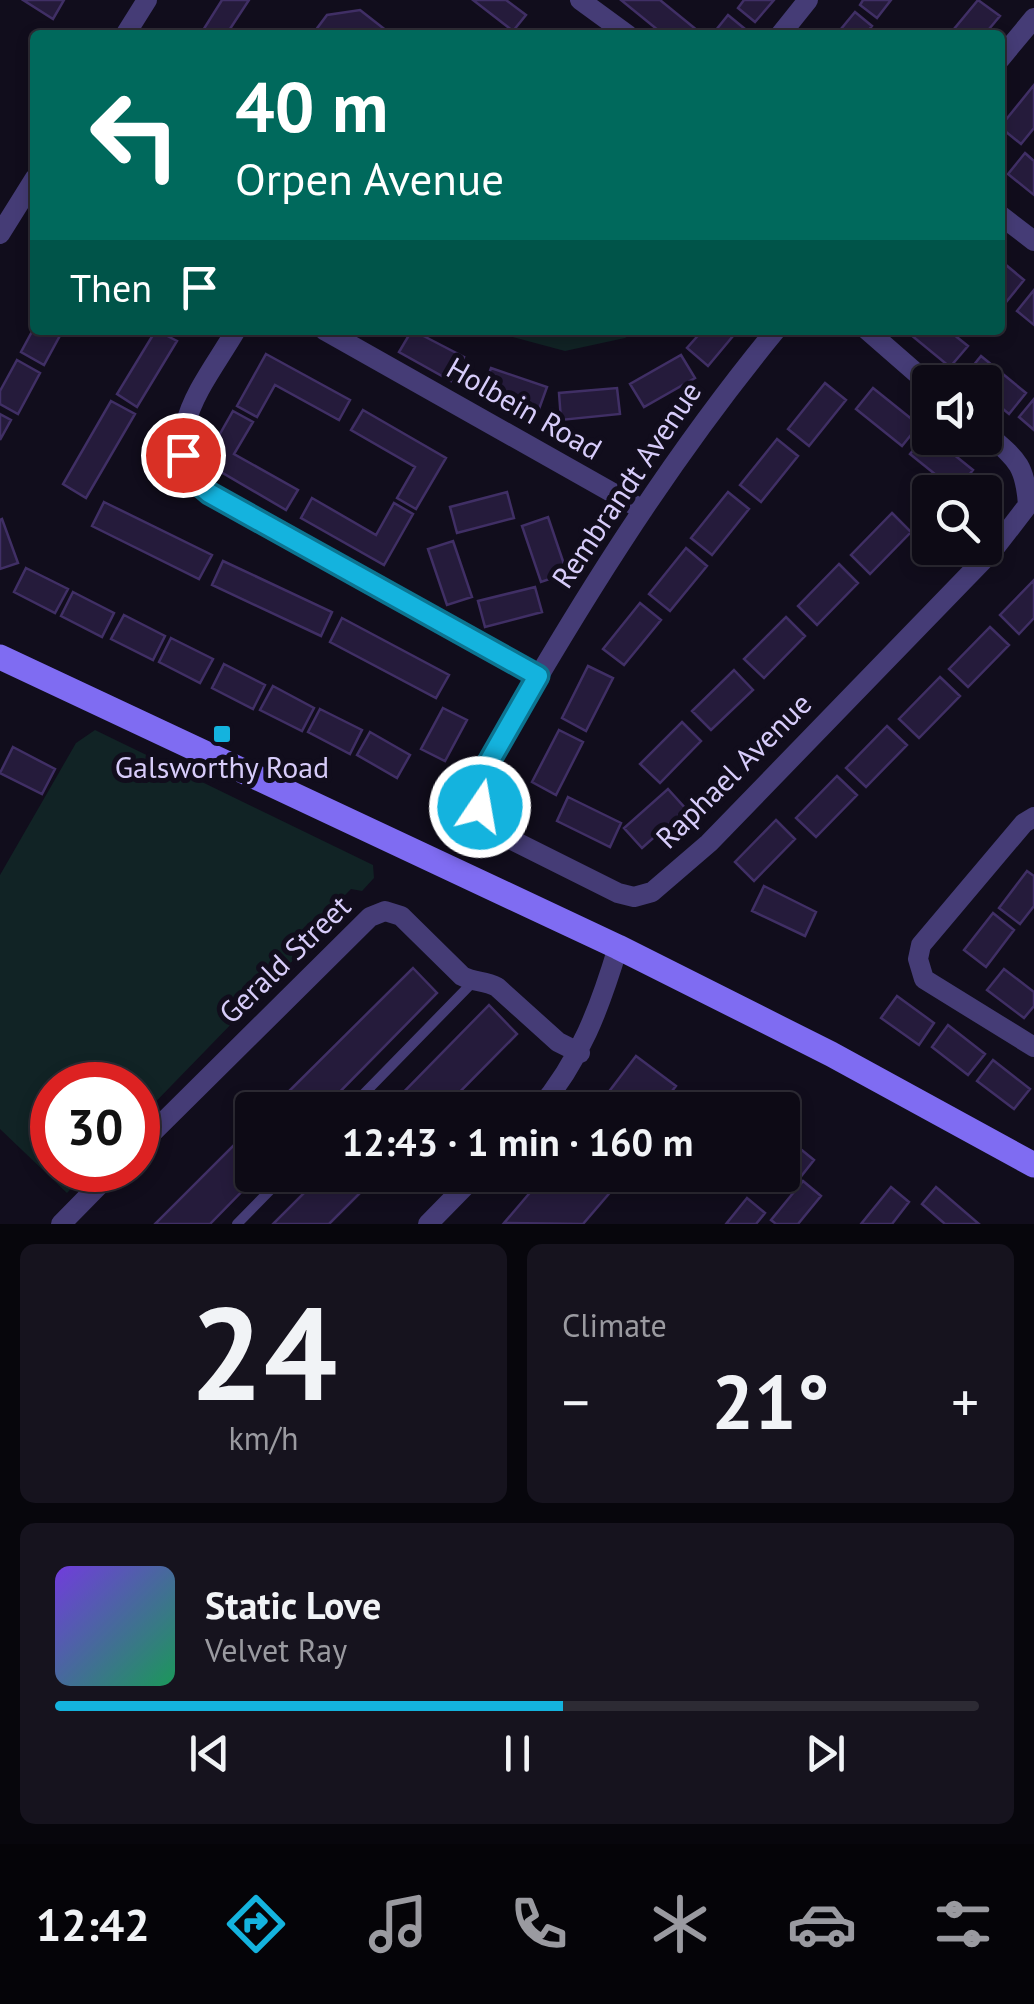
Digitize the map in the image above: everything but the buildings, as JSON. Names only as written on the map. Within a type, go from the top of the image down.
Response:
[{"type":"main road","points":[[0,656],[618,946],[825,1050],[1034,1165]]},
{"type":"street","points":[[128,30],[147,0]]},
{"type":"street","points":[[580,0],[621,30]]},
{"type":"street","points":[[784,30],[808,0]]},
{"type":"street","points":[[1005,53],[1034,18]]},
{"type":"street","points":[[0,234],[30,186]]},
{"type":"street","points":[[1005,219],[1034,241]]},
{"type":"street","points":[[233,335],[186,418],[183,455],[196,482],[209,493],[538,678]]},
{"type":"street","name":"Holbein Road","points":[[333,335],[642,510]]},
{"type":"street","name":"Rembrandt Avenue","points":[[538,678],[642,510],[724,392],[772,335]]},
{"type":"street","points":[[872,335],[912,370]]},
{"type":"street","name":"Raphael Avenue","points":[[538,678],[482,774],[480,807],[494,829],[526,850],[618,893],[634,897],[652,892],[732,820],[994,548],[1028,505],[1026,476],[1002,447]]},
{"type":"street","points":[[1034,817],[1024,822],[921,945],[918,960],[924,979],[1034,1047]]},
{"type":"street","name":"Gerald Street","points":[[160,1125],[370,917],[385,911],[401,916],[462,976],[473,982],[485,980],[497,987],[558,1042],[580,1053]]},
{"type":"street","points":[[551,1092],[580,1053],[602,1001],[618,946]]},
{"type":"street","points":[[61,1224],[92,1192]]},
{"type":"street","points":[[428,1224],[459,1192]]},
{"type":"lane","points":[[366,1092],[473,982]]},
{"type":"lane","points":[[237,1224],[268,1192]]},
{"type":"shaded area","points":[[506,335],[630,335],[625,338],[565,351]]},
{"type":"shaded area","points":[[95,730],[373,865],[374,878],[362,891],[351,889],[340,900],[341,911],[160,1097],[160,1062],[30,1062],[30,1158],[0,1129],[0,875],[76,743]]},
{"type":"place","name":"Galsworthy Road","points":[[222,734]]},
{"type":"route","points":[[183,455],[196,482],[209,493],[538,676],[482,774],[480,807]]}]
